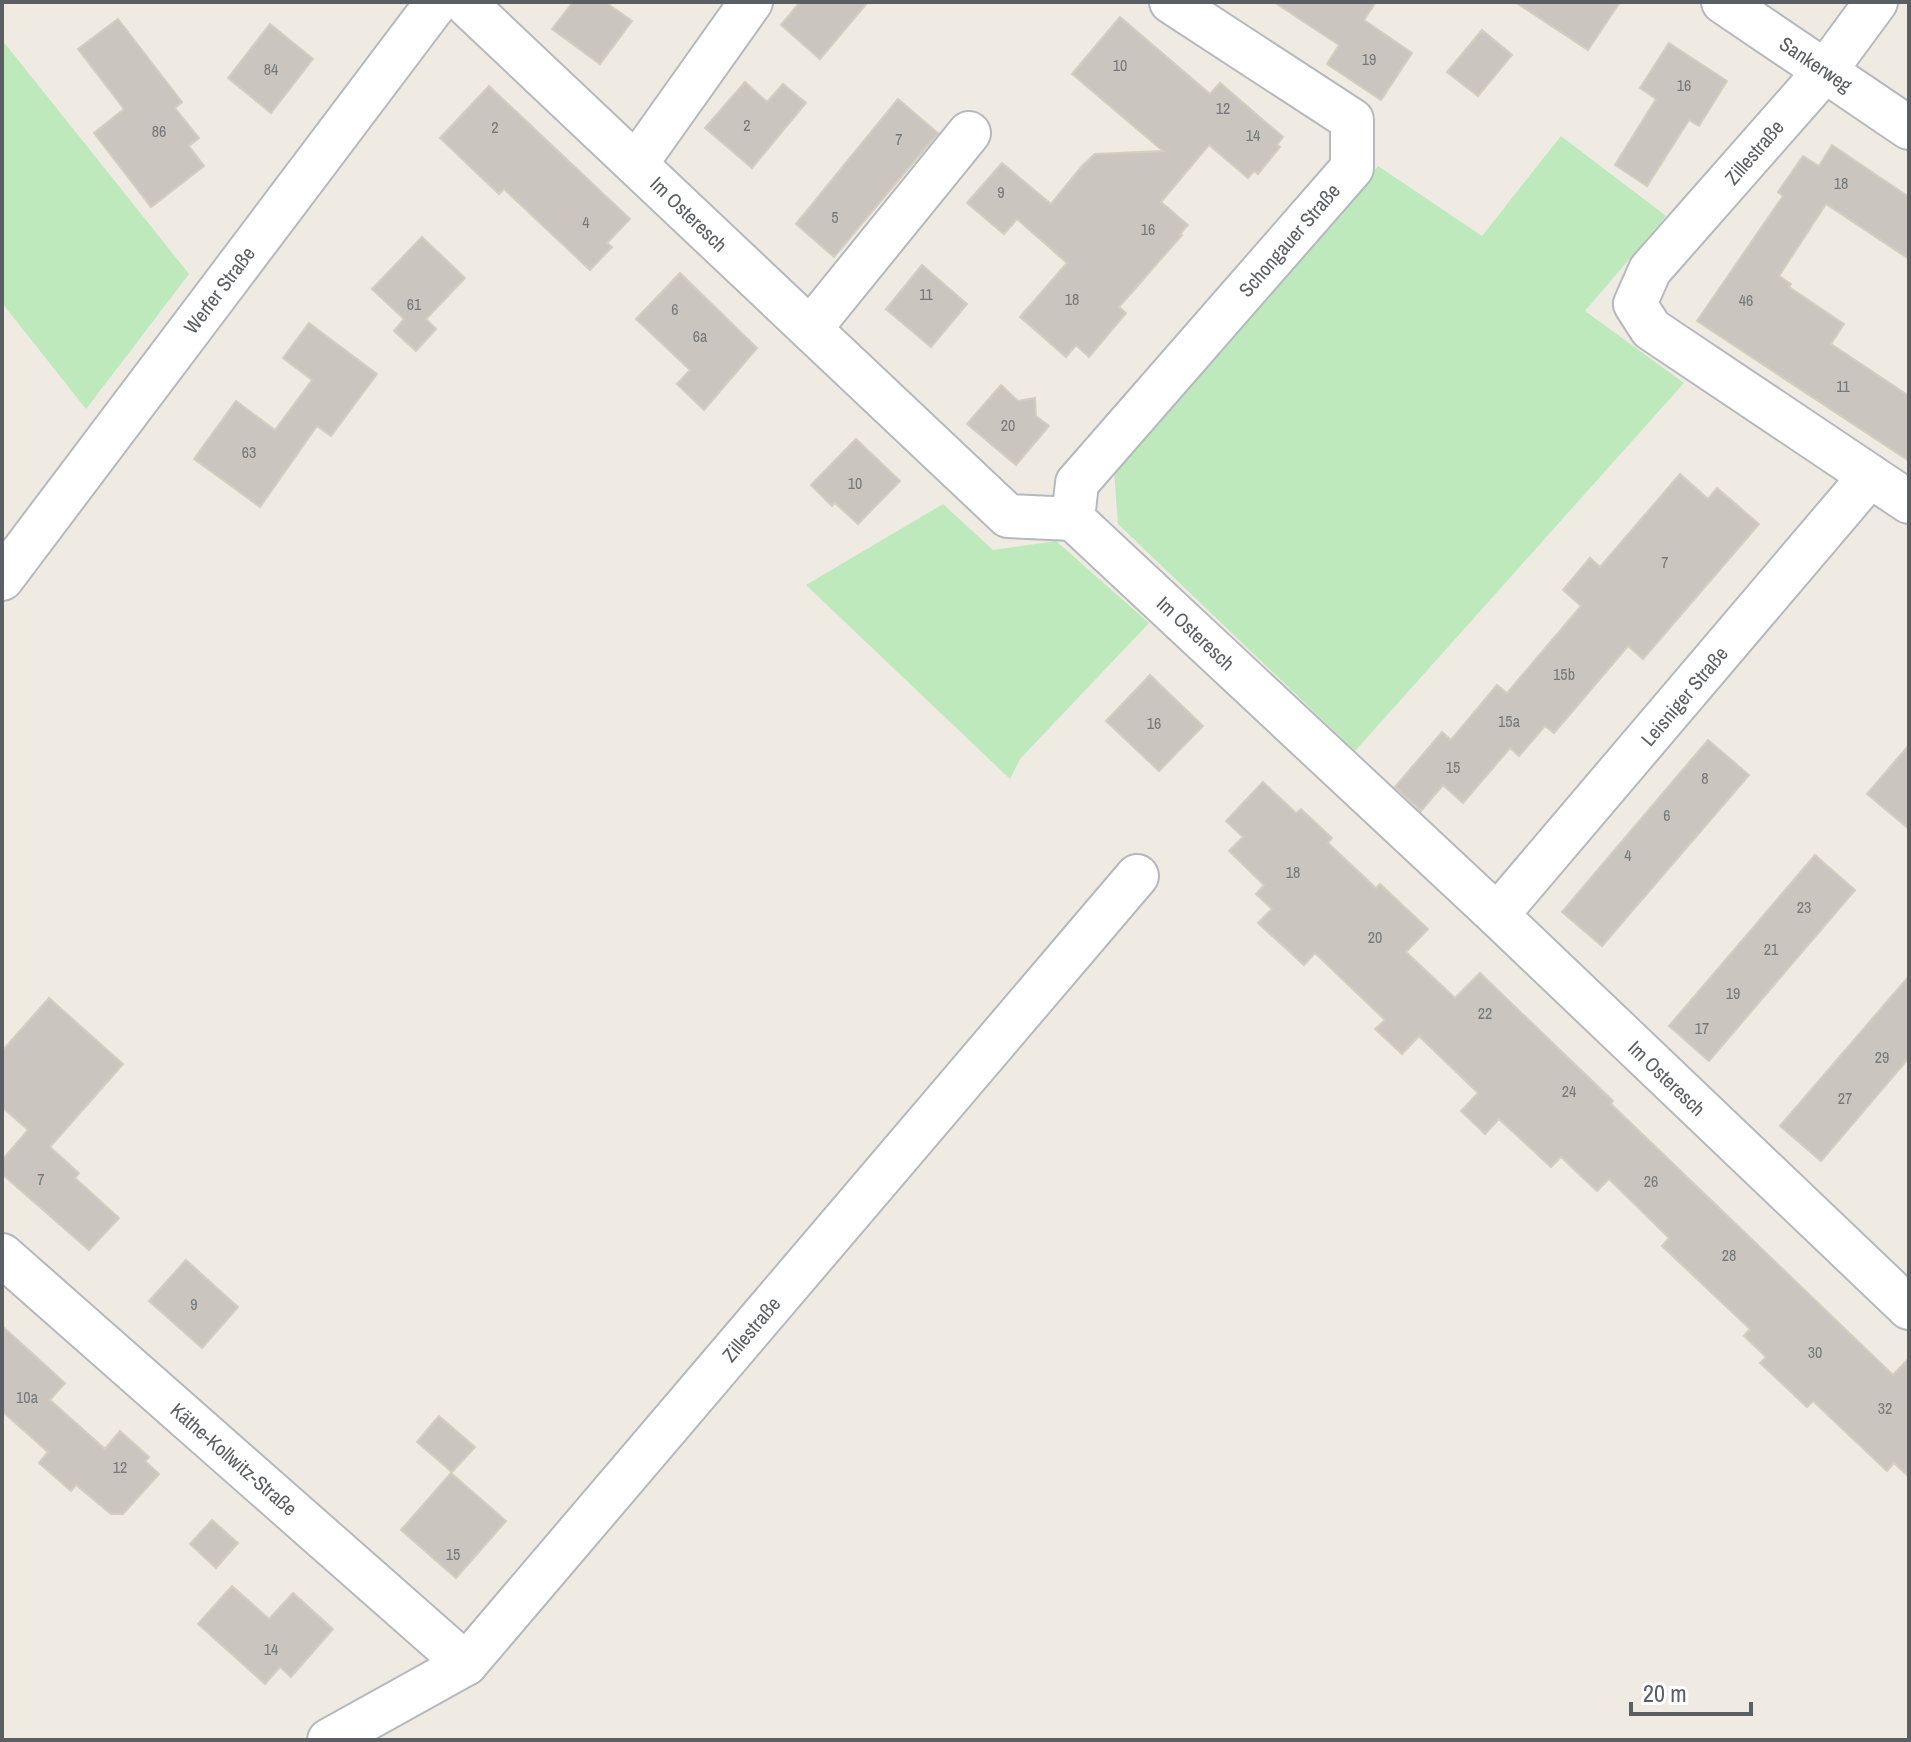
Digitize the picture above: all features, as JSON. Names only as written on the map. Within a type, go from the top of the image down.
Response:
[{"type":"street","name":"Werfer Straße","points":[[2,579],[437,2]]},
{"type":"street","name":"Im Osteresch","points":[[464,2],[1008,516],[1073,519],[1497,915],[1909,1308]]},
{"type":"street","points":[[636,164],[751,2]]},
{"type":"street","name":"Schongauer Straße","points":[[1073,519],[1077,483],[1352,168],[1352,120],[1171,2]]},
{"type":"street","name":"Sankerweg","points":[[1723,2],[1909,128]]},
{"type":"street","name":"Zillestraße","points":[[1870,476],[1651,329],[1635,304],[1650,270],[1826,70],[1876,2]]},
{"type":"street","points":[[810,329],[969,133]]},
{"type":"street","points":[[1870,476],[1909,502]]},
{"type":"street","name":"Leisniger Straße","points":[[1497,915],[1870,476]]},
{"type":"street","name":"Zillestraße","points":[[329,1740],[466,1664],[1137,876]]},
{"type":"street","name":"Käthe-Kollwitz-Straße","points":[[2,1255],[466,1664]]},
{"type":"green space","points":[[2,40],[189,274],[86,409],[2,303]]},
{"type":"green space","points":[[1561,136],[1666,216],[1585,311],[1684,383],[1355,751],[1118,524],[1114,471],[1378,166],[1482,236]]},
{"type":"green space","points":[[943,504],[993,550],[1056,541],[1149,623],[1020,759],[1010,779],[806,585]]},
{"type":"building","points":[[573,2],[605,2],[632,21],[600,64],[552,29]]},
{"type":"building","points":[[800,2],[868,2],[820,59],[781,25]]},
{"type":"building","points":[[1274,2],[1376,2],[1364,20],[1412,53],[1381,100],[1327,64],[1339,45]]},
{"type":"building","points":[[1515,2],[1620,2],[1588,50]]},
{"type":"building","points":[[1120,17],[1210,94],[1220,83],[1283,137],[1277,145],[1280,147],[1258,174],[1254,171],[1248,178],[1209,145],[1161,202],[1188,225],[1182,235],[1119,307],[1126,313],[1089,357],[1076,345],[1066,357],[1020,317],[1067,263],[1017,219],[1004,234],[967,203],[1002,163],[1051,204],[1095,154],[1163,151],[1072,74]]},
{"type":"building","points":[[118,19],[182,102],[175,108],[199,138],[189,146],[204,166],[151,207],[94,133],[124,109],[78,49]]},
{"type":"building","points":[[270,24],[313,59],[271,113],[228,78]]},
{"type":"building","points":[[1482,30],[1512,55],[1478,96],[1447,72]]},
{"type":"building","points":[[1669,43],[1727,81],[1699,126],[1689,120],[1647,186],[1615,165],[1656,99],[1640,88]]},
{"type":"building","points":[[745,82],[767,102],[783,84],[806,103],[752,168],[705,128]]},
{"type":"building","points":[[489,86],[630,219],[607,243],[612,247],[590,270],[504,189],[499,194],[440,138]]},
{"type":"building","points":[[898,99],[938,133],[834,257],[796,224]]},
{"type":"building","points":[[1832,145],[1909,197],[1909,259],[1826,204],[1779,276],[1791,284],[1789,287],[1844,324],[1831,344],[1909,396],[1909,461],[1697,321],[1783,196],[1778,192],[1803,156],[1819,166]]},
{"type":"building","points":[[422,237],[465,278],[426,319],[436,329],[416,351],[394,331],[404,319],[372,289]]},
{"type":"building","points":[[922,265],[967,304],[931,347],[886,309]]},
{"type":"building","points":[[680,273],[757,348],[704,410],[677,384],[690,370],[636,319]]},
{"type":"building","points":[[309,323],[377,374],[331,436],[317,426],[260,507],[194,459],[236,401],[275,430],[312,380],[283,358]]},
{"type":"building","points":[[1001,385],[1018,401],[1035,398],[1036,416],[1049,426],[1016,465],[967,424]]},
{"type":"building","points":[[856,439],[900,481],[858,524],[835,503],[832,506],[811,485]]},
{"type":"building","points":[[1680,474],[1708,499],[1717,488],[1759,524],[1643,659],[1628,646],[1554,733],[1545,726],[1519,756],[1510,748],[1463,803],[1443,785],[1421,811],[1395,787],[1442,732],[1451,740],[1497,685],[1507,693],[1581,606],[1563,590],[1590,558],[1600,567]]},
{"type":"building","points":[[1150,675],[1203,726],[1159,771],[1106,721]]},
{"type":"building","points":[[1708,740],[1749,775],[1602,946],[1562,912]]},
{"type":"building","points":[[1909,745],[1909,829],[1867,794]]},
{"type":"building","points":[[1263,782],[1296,813],[1301,809],[1332,838],[1328,843],[1376,888],[1380,884],[1428,929],[1406,952],[1455,998],[1480,973],[1613,1101],[1611,1104],[1893,1375],[1909,1358],[1909,1477],[1894,1463],[1887,1471],[1813,1401],[1807,1407],[1760,1363],[1766,1357],[1744,1336],[1750,1329],[1662,1246],[1669,1238],[1609,1179],[1597,1191],[1561,1157],[1551,1167],[1499,1119],[1485,1134],[1461,1111],[1478,1093],[1419,1036],[1402,1054],[1375,1029],[1385,1020],[1315,953],[1304,965],[1258,923],[1272,909],[1256,894],[1264,885],[1229,851],[1243,837],[1226,821]]},
{"type":"building","points":[[1815,855],[1855,890],[1709,1061],[1669,1026]]},
{"type":"building","points":[[1909,976],[1909,1058],[1821,1161],[1780,1126]]},
{"type":"building","points":[[49,998],[123,1064],[50,1147],[79,1173],[75,1178],[119,1218],[89,1250],[2,1174],[2,1160],[28,1130],[2,1107],[2,1051]]},
{"type":"building","points":[[186,1260],[238,1307],[202,1348],[149,1301]]},
{"type":"building","points":[[2,1326],[65,1383],[50,1400],[105,1449],[120,1431],[149,1457],[145,1461],[159,1474],[123,1514],[111,1514],[76,1485],[71,1491],[39,1463],[48,1452],[2,1411]]},
{"type":"building","points":[[439,1416],[475,1447],[452,1472],[417,1442]]},
{"type":"building","points":[[451,1473],[506,1521],[456,1578],[401,1530]]},
{"type":"building","points":[[212,1520],[238,1543],[216,1568],[190,1544]]},
{"type":"building","points":[[232,1586],[269,1619],[293,1593],[333,1629],[291,1677],[280,1667],[265,1684],[198,1624]]}]
